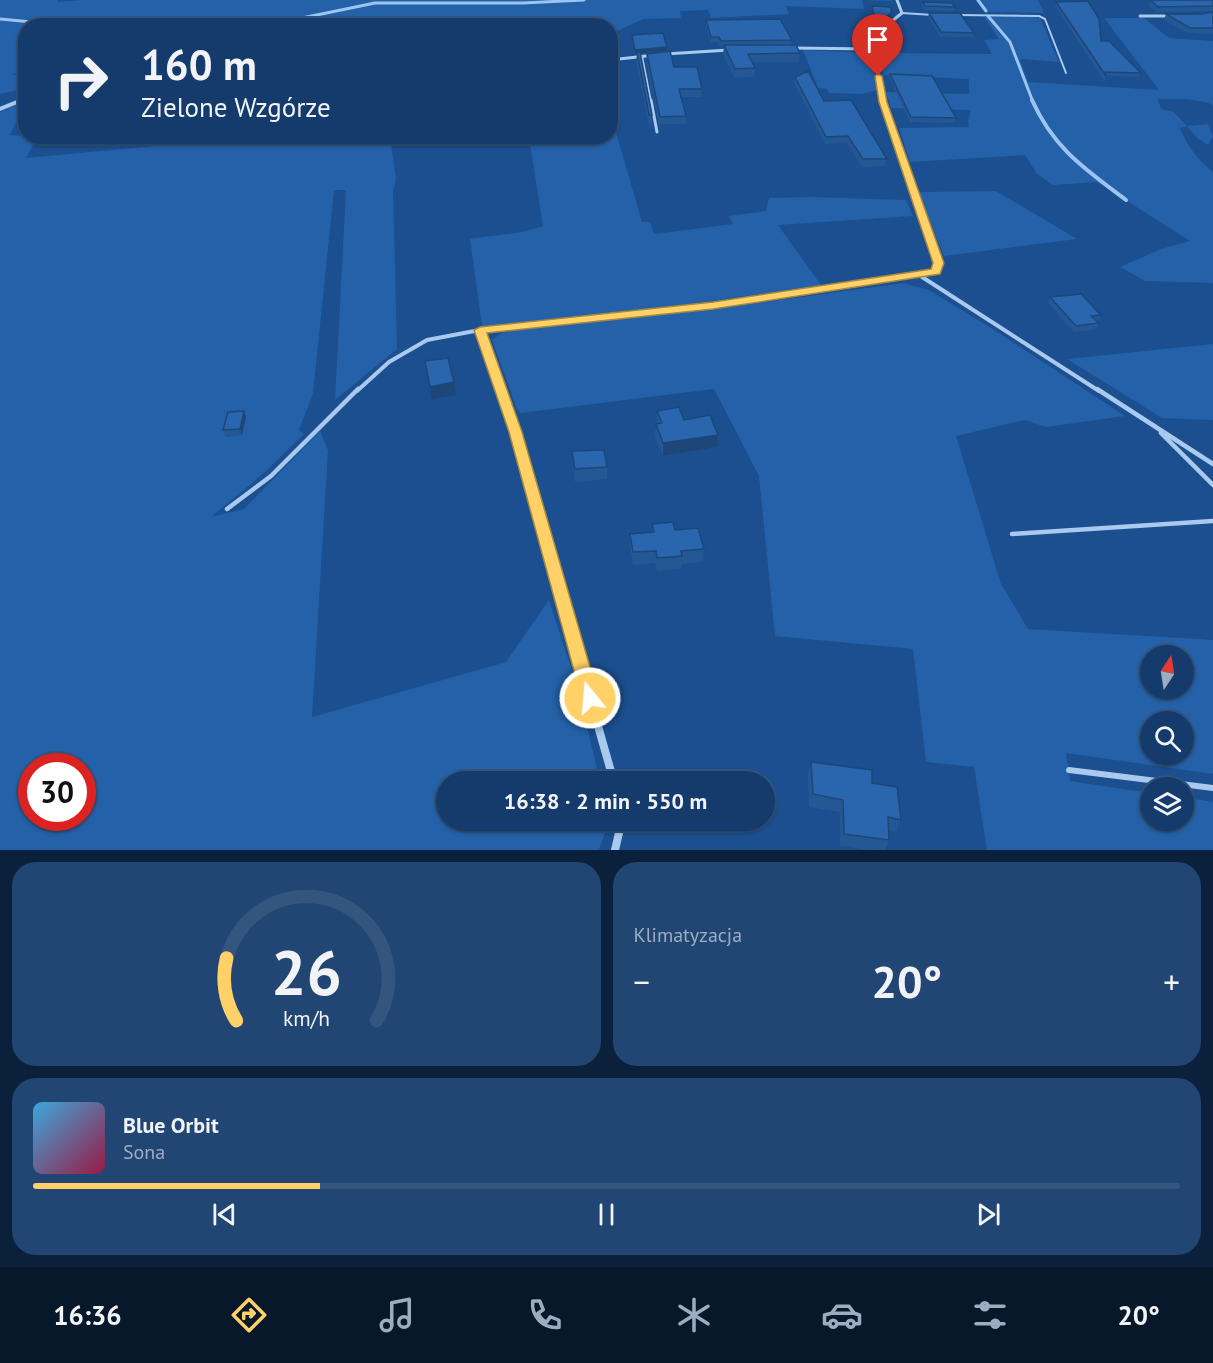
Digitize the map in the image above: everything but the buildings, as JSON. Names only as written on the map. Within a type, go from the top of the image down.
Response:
[{"type":"street","points":[[784,48],[873,49],[878,44],[881,30],[902,13],[897,0]]},
{"type":"street","points":[[1140,16],[1179,16]]},
{"type":"street","points":[[611,771],[515,432],[480,330],[713,306],[936,272],[938,263],[883,102],[873,49]]},
{"type":"street","points":[[618,59],[740,50]]},
{"type":"street","points":[[0,109],[18,102]]},
{"type":"street","points":[[615,850],[619,831]]},
{"type":"lane","points":[[902,13],[938,15]]},
{"type":"lane","points":[[952,15],[1040,16],[1045,19],[1066,73]]},
{"type":"lane","points":[[642,56],[657,132]]},
{"type":"lane","points":[[920,275],[1213,464]]},
{"type":"lane","points":[[227,509],[271,476],[333,412],[389,362],[427,340],[480,330]]},
{"type":"lane","points":[[1153,425],[1213,484]]},
{"type":"lane","points":[[1012,534],[1213,521]]},
{"type":"lane","points":[[1069,770],[1213,788]]},
{"type":"shaded area","points":[[0,0],[57,0],[57,2],[84,0],[862,0],[864,9],[786,6],[789,14],[711,18],[708,10],[680,11],[681,18],[643,19],[618,31],[618,18],[18,18],[18,73],[12,74],[18,75],[18,90],[0,94]]},
{"type":"shaded area","points":[[976,0],[1038,0],[1044,13],[984,12]]},
{"type":"shaded area","points":[[1018,14],[1040,18],[1059,62],[1020,59],[1028,82],[1159,90],[1104,18],[1144,18],[1169,38],[1213,41],[1213,107],[1210,103],[1187,99],[1158,99],[1161,109],[1174,112],[1187,126],[1180,128],[1186,141],[1198,158],[1213,172],[1213,283],[1145,281],[1120,267],[1161,249],[1190,241],[1097,182],[1053,185],[1037,174],[1025,155],[910,162],[899,128],[969,127],[971,110],[891,108],[886,92],[969,94],[969,79],[883,75],[881,53],[992,54],[984,40],[999,39],[984,17]]},
{"type":"shaded area","points":[[803,50],[871,53],[877,90],[862,94],[829,93],[827,89],[818,88]]},
{"type":"shaded area","points":[[18,104],[18,118],[10,135],[18,136],[18,144],[33,144],[26,158],[166,144],[391,144],[396,179],[393,191],[397,349],[335,400],[346,190],[334,190],[313,393],[299,430],[304,434],[264,473],[211,517],[244,509],[320,431],[328,450],[312,717],[506,662],[549,600],[578,689],[598,771],[436,771],[436,831],[606,831],[599,850],[0,850],[0,112]]},
{"type":"shaded area","points":[[1208,124],[1213,136],[1208,145],[1196,137],[1187,126]]},
{"type":"shaded area","points":[[618,139],[642,222],[650,222],[654,234],[733,224],[729,216],[766,211],[769,198],[906,200],[913,216],[778,225],[821,285],[690,304],[482,326],[470,239],[522,232],[543,226],[530,144],[618,144]]},
{"type":"shaded area","points":[[996,191],[1077,239],[944,256],[918,192]]},
{"type":"shaded area","points":[[903,283],[929,290],[1125,416],[1046,427],[1025,420],[956,436],[1001,584],[1028,629],[1213,640],[1213,774],[1150,765],[1194,765],[1194,711],[1140,711],[1140,764],[1066,753],[1070,781],[1140,792],[1140,831],[1194,831],[1194,799],[1213,802],[1213,850],[987,850],[974,767],[926,762],[913,649],[775,636],[759,476],[714,389],[521,413],[517,409],[492,340],[503,332],[707,310]]},
{"type":"shaded area","points":[[1213,344],[1213,420],[1162,418],[1067,359]]},
{"type":"waterway","points":[[302,18],[375,3],[523,3],[584,0]]},
{"type":"waterway","points":[[978,0],[986,11]]},
{"type":"waterway","points":[[988,16],[1010,42],[1033,102]]},
{"type":"waterway","points":[[0,19],[18,21]]},
{"type":"waterway","points":[[1033,102],[1050,132],[1072,157],[1126,200]]},
{"type":"route","points":[[590,698],[515,432],[480,330],[509,325],[713,306],[936,272],[939,268],[938,263],[899,153],[883,102],[878,76]]}]
